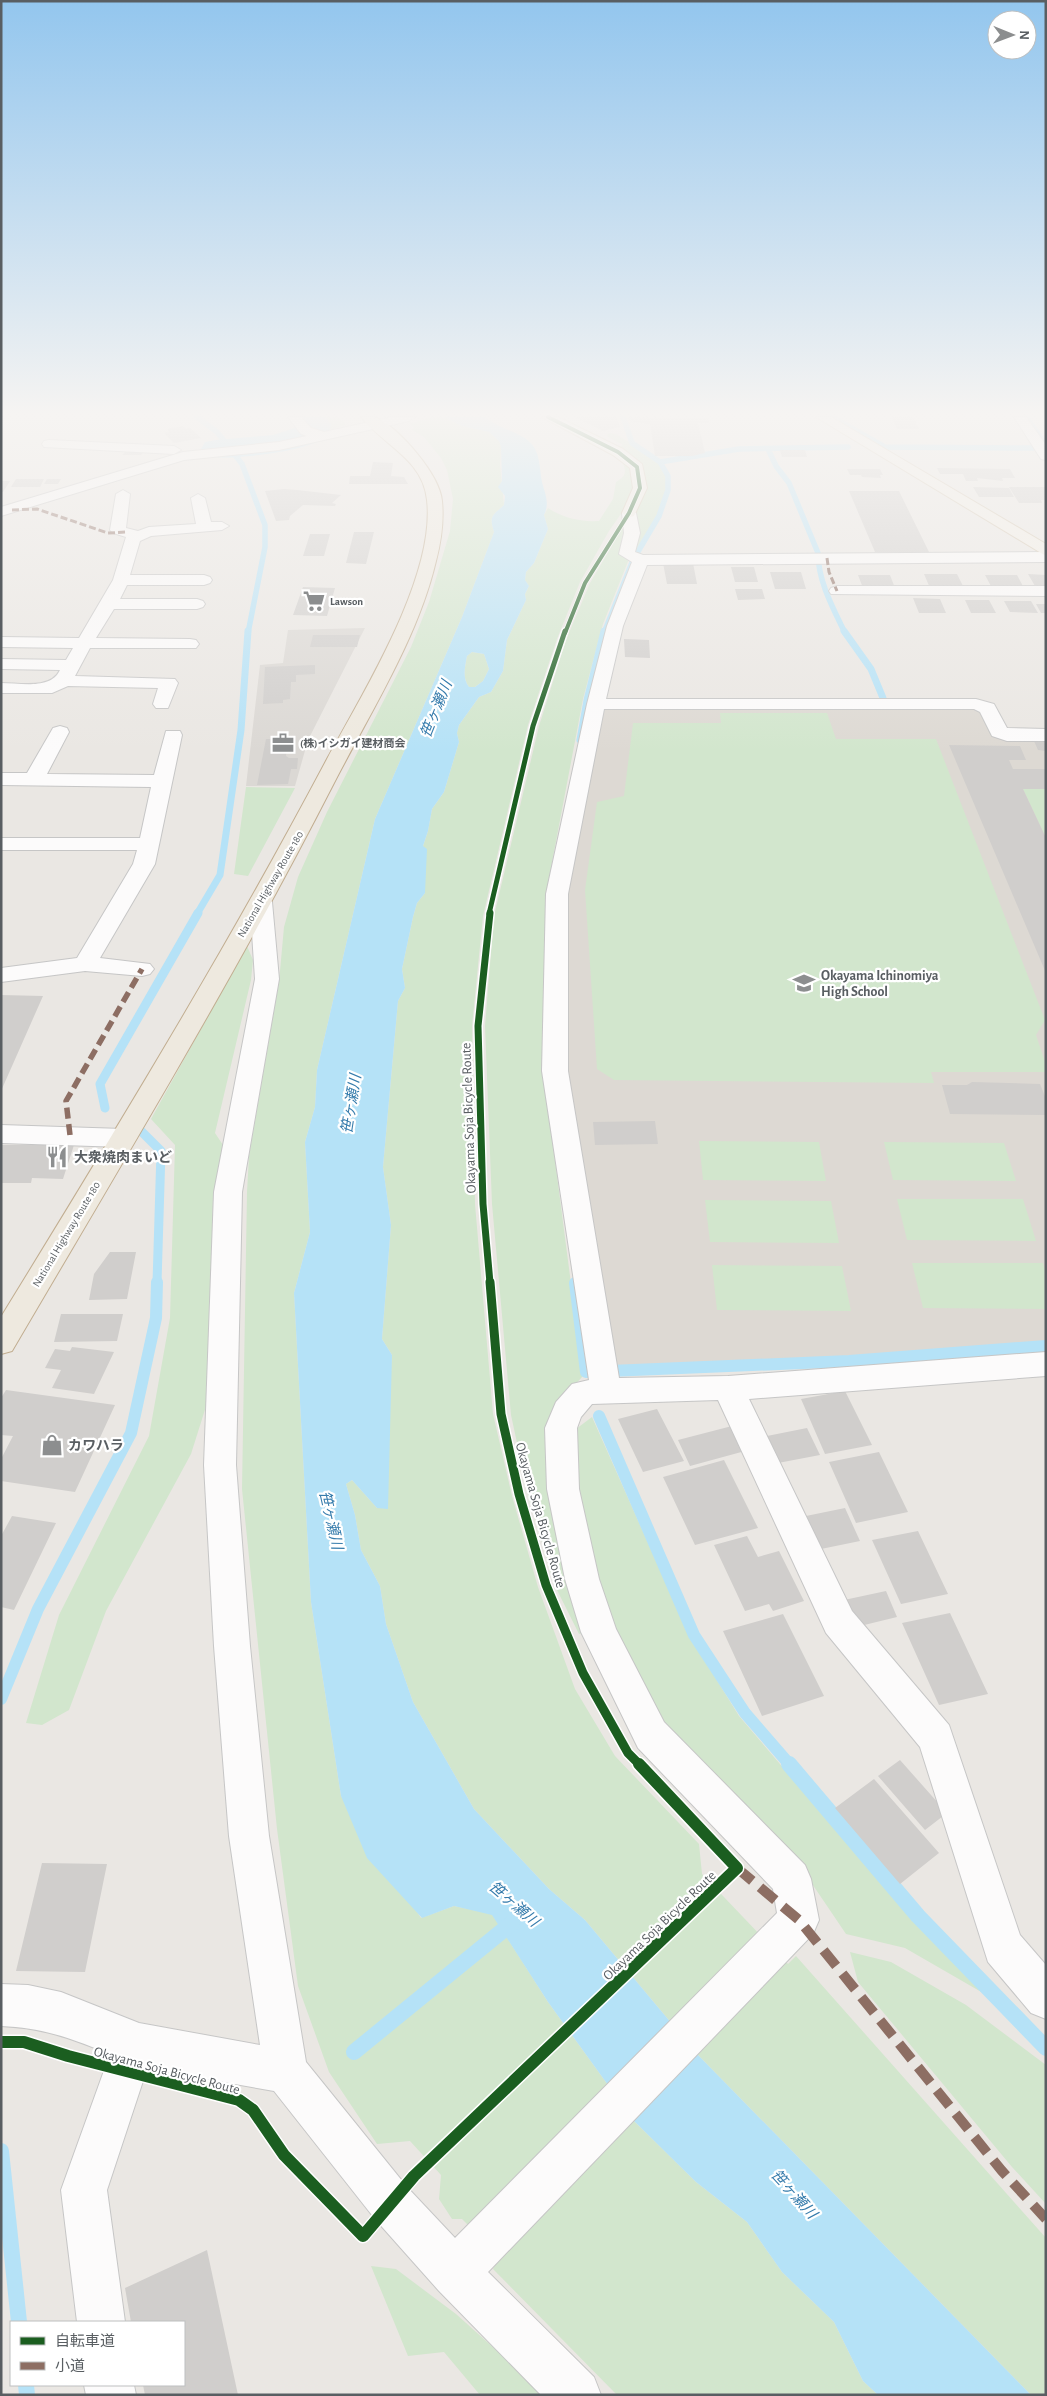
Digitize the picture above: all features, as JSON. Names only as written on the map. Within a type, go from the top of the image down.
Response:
[{"type":"highway","name":"National Highway Route 180","points":[[1,1343],[292,849],[396,645],[415,601],[435,529]]},
{"type":"main road","points":[[1009,529],[1046,551]]},
{"type":"street","points":[[118,529],[139,536]]},
{"type":"street","points":[[64,681],[71,664],[109,604],[121,580],[134,538],[149,532],[194,529]]},
{"type":"street","points":[[604,1379],[555,1071],[557,894],[596,704],[615,626],[636,558],[631,529]]},
{"type":"street","points":[[636,558],[1046,557]]},
{"type":"street","points":[[121,580],[204,580]]},
{"type":"street","points":[[836,591],[1046,591]]},
{"type":"street","points":[[109,604],[196,604]]},
{"type":"street","points":[[1,642],[190,644]]},
{"type":"street","points":[[1,664],[71,664]]},
{"type":"street","points":[[1,688],[52,688],[64,681],[169,683],[162,704]]},
{"type":"street","points":[[596,704],[976,704],[987,708],[999,732],[1007,735],[1046,735]]},
{"type":"street","points":[[34,779],[60,732]]},
{"type":"street","points":[[85,964],[144,864],[173,735]]},
{"type":"street","points":[[1,779],[163,782]]},
{"type":"street","points":[[1,844],[149,844]]},
{"type":"street","points":[[261,902],[267,979],[228,1192],[220,1464],[232,1646],[249,1836],[286,2071],[391,2203],[467,2261],[576,2395]]},
{"type":"street","points":[[1,975],[85,964],[142,969]]},
{"type":"street","points":[[1,1134],[123,1138]]},
{"type":"street","points":[[467,2261],[799,1920],[791,1879],[651,1735],[599,1632],[587,1596],[563,1489],[560,1428],[567,1411],[583,1393],[604,1379],[728,1388],[1046,1364]]},
{"type":"street","points":[[728,1388],[839,1622],[936,1738],[1003,1947],[1046,1998]]},
{"type":"street","points":[[1,2005],[28,2006],[61,2013],[138,2045],[286,2071]]},
{"type":"street","points":[[101,2321],[84,2190],[124,2072],[138,2045]]},
{"type":"shaded area","points":[[365,628],[308,740],[295,786],[246,786],[260,665],[283,663],[288,630]]},
{"type":"shaded area","name":"Okayama Ichinomiya High School","points":[[599,708],[979,708],[993,735],[1046,739],[1046,1341],[846,1356],[614,1366],[563,1071],[563,894]]},
{"type":"green space","points":[[450,529],[493,529],[494,532],[462,617],[375,819],[317,1070],[315,1107],[305,1142],[310,1232],[294,1293],[311,1602],[341,1796],[421,1918],[454,1906],[492,1914],[548,2002],[634,2121],[696,2182],[747,2222],[782,2272],[834,2322],[863,2381],[878,2395],[617,2395],[493,2269],[500,2257],[462,2219],[452,2219],[439,2199],[441,2175],[410,2141],[377,2144],[329,2072],[298,1986],[277,1829],[242,1489],[249,1156],[279,982],[284,927],[298,877],[327,812],[411,647],[429,602]]},
{"type":"green space","points":[[548,529],[611,529],[580,582],[557,639],[528,725],[483,916],[472,1026],[475,1204],[493,1414],[512,1496],[538,1587],[575,1689],[615,1756],[699,1844],[702,1874],[788,1964],[796,1956],[1046,2238],[1046,2395],[1031,2395],[698,2055],[585,1920],[549,1889],[474,1809],[413,1702],[386,1624],[380,1586],[361,1550],[355,1515],[346,1484],[352,1480],[377,1508],[392,1355],[382,1339],[391,1225],[383,1167],[398,1001],[405,988],[402,969],[417,903],[425,893],[423,846],[432,809],[444,792],[459,742],[457,733],[459,725],[479,697],[491,692],[503,671],[507,640],[526,600],[525,594],[529,586],[525,580],[526,572],[534,563]]},
{"type":"green space","points":[[622,529],[627,529],[629,559],[603,624],[583,699],[546,894],[543,1068],[583,1376],[558,1403],[582,1633],[579,1634],[554,1584],[528,1494],[511,1415],[492,1204],[485,1026],[494,916],[539,726],[566,640],[590,583]]},
{"type":"green space","points":[[634,529],[650,529],[637,549],[633,553]]},
{"type":"green space","points":[[472,652],[484,654],[489,669],[483,681],[475,687],[469,687],[465,680],[465,668],[467,656]]},
{"type":"green space","points":[[720,713],[827,713],[836,739],[936,739],[1045,1020],[1036,1035],[1046,1065],[1046,1072],[931,1072],[934,1083],[614,1080],[597,1069],[585,890],[597,802],[624,796],[633,723],[721,723]]},
{"type":"green space","points":[[246,787],[295,788],[248,876],[234,874]]},
{"type":"green space","points":[[1023,789],[1046,789],[1046,838]]},
{"type":"green space","points":[[247,946],[253,960],[251,980],[215,1133],[223,1145],[213,1196],[209,1397],[191,1454],[106,1611],[69,1710],[42,1725],[26,1723],[59,1615],[149,1436],[170,1318],[175,1145],[151,1119]]},
{"type":"green space","points":[[699,1141],[819,1142],[826,1181],[703,1180]]},
{"type":"green space","points":[[884,1142],[1004,1143],[1016,1181],[893,1180]]},
{"type":"green space","points":[[897,1199],[1023,1199],[1036,1241],[907,1240]]},
{"type":"green space","points":[[705,1200],[831,1201],[839,1243],[710,1242]]},
{"type":"green space","points":[[912,1263],[1043,1263],[1046,1273],[1046,1309],[923,1308]]},
{"type":"green space","points":[[712,1265],[842,1266],[851,1311],[717,1310]]},
{"type":"green space","points":[[592,1417],[689,1635],[739,1716],[914,1921],[983,1993],[905,1948],[846,1934],[800,1866],[665,1727],[613,1631],[596,1579],[577,1491],[576,1429]]},
{"type":"green space","points":[[850,1952],[891,1962],[966,2005],[1046,2065],[1046,2204],[1012,2167],[858,1982]]},
{"type":"green space","points":[[371,2266],[396,2269],[456,2314],[546,2395],[480,2395],[444,2352],[408,2356]]},
{"type":"water","name":"笹ヶ瀬川","points":[[493,529],[548,529],[534,563],[526,572],[525,580],[529,586],[525,594],[526,600],[507,640],[503,671],[491,692],[479,697],[459,725],[457,733],[459,742],[444,792],[432,809],[423,846],[427,849],[425,893],[417,903],[402,969],[405,988],[398,1001],[383,1167],[391,1225],[382,1339],[392,1355],[388,1509],[377,1508],[352,1480],[346,1484],[355,1515],[361,1550],[380,1586],[386,1624],[413,1702],[474,1809],[549,1889],[585,1920],[698,2055],[1031,2395],[878,2395],[863,2381],[834,2322],[782,2272],[747,2222],[696,2182],[634,2121],[548,2002],[492,1915],[454,1906],[422,1918],[367,1858],[341,1796],[311,1602],[294,1293],[310,1232],[305,1142],[315,1107],[317,1070],[375,819],[462,617],[494,532]],"holes":[[[472,652],[484,654],[489,669],[483,681],[475,687],[469,687],[465,676],[467,656]]]},
{"type":"building","points":[[865,529],[918,529],[929,552],[875,552]]},
{"type":"building","points":[[354,532],[374,532],[366,564],[346,563]]},
{"type":"building","points":[[310,534],[330,534],[324,556],[303,556]]},
{"type":"building","points":[[663,563],[693,563],[697,584],[667,584]]},
{"type":"building","points":[[731,567],[754,567],[758,582],[735,582]]},
{"type":"building","points":[[770,572],[801,572],[806,589],[775,589]]},
{"type":"building","points":[[924,574],[957,574],[964,588],[930,588]]},
{"type":"building","points":[[1028,574],[1046,575],[1046,586],[1035,586]]},
{"type":"building","points":[[858,575],[890,575],[895,588],[863,588]]},
{"type":"building","points":[[985,575],[1017,575],[1024,588],[992,588]]},
{"type":"building","name":"Lawson","points":[[303,587],[335,588],[327,616],[293,615]]},
{"type":"building","points":[[735,589],[762,589],[765,599],[738,600]]},
{"type":"building","points":[[913,598],[940,599],[946,613],[919,613]]},
{"type":"building","points":[[965,600],[989,600],[996,613],[971,613]]},
{"type":"building","points":[[1004,601],[1031,601],[1038,613],[1010,612]]},
{"type":"building","points":[[1036,604],[1046,604],[1046,613],[1041,613]]},
{"type":"building","points":[[313,635],[360,635],[357,647],[310,647]]},
{"type":"building","points":[[624,639],[649,640],[650,658],[625,657]]},
{"type":"building","points":[[315,665],[315,674],[296,675],[296,682],[291,682],[290,699],[283,700],[283,703],[263,704],[265,667]]},
{"type":"building","points":[[266,739],[288,739],[286,756],[298,758],[297,769],[291,769],[288,784],[257,785]]},
{"type":"building","points":[[1034,741],[1046,741],[1046,751],[1038,750]]},
{"type":"building","points":[[949,745],[1020,746],[1026,760],[1009,760],[1013,769],[1046,769],[1046,789],[1023,789],[1046,838],[1046,973]]},
{"type":"building","points":[[1,995],[43,996],[1,1091]]},
{"type":"building","points":[[972,1082],[1040,1084],[1046,1099],[1046,1115],[950,1114],[942,1085],[967,1085]]},
{"type":"building","points":[[655,1121],[658,1144],[595,1145],[593,1122]]},
{"type":"building","points":[[1,1145],[74,1145],[63,1179],[32,1178],[31,1183],[1,1183]]},
{"type":"building","points":[[110,1252],[136,1252],[127,1299],[89,1300],[94,1274]]},
{"type":"building","points":[[61,1314],[123,1314],[117,1341],[54,1342]]},
{"type":"building","points":[[72,1347],[114,1352],[94,1394],[52,1388],[61,1370],[45,1368],[55,1349],[70,1351]]},
{"type":"building","points":[[6,1390],[115,1405],[75,1492],[1,1481],[1,1459],[13,1436],[1,1435],[1,1398]]},
{"type":"building","points":[[845,1391],[872,1445],[825,1454],[801,1399]]},
{"type":"building","points":[[657,1409],[684,1461],[643,1472],[618,1419]]},
{"type":"building","points":[[732,1426],[745,1451],[690,1466],[678,1440]]},
{"type":"building","points":[[807,1428],[820,1455],[778,1463],[767,1436]]},
{"type":"building","points":[[879,1452],[908,1512],[856,1523],[829,1462]]},
{"type":"building","points":[[724,1460],[758,1528],[695,1545],[663,1477]]},
{"type":"building","points":[[845,1508],[860,1541],[821,1549],[806,1516]]},
{"type":"building","points":[[12,1516],[56,1523],[14,1610],[1,1607],[1,1536]]},
{"type":"building","points":[[918,1531],[948,1594],[901,1604],[872,1540]]},
{"type":"building","points":[[747,1536],[758,1557],[779,1551],[804,1601],[773,1611],[769,1604],[745,1611],[714,1545]]},
{"type":"building","points":[[886,1591],[897,1617],[856,1627],[844,1600]]},
{"type":"building","points":[[950,1613],[988,1694],[939,1705],[902,1623]]},
{"type":"building","points":[[783,1614],[824,1696],[762,1716],[723,1631]]},
{"type":"building","points":[[900,1760],[947,1813],[925,1830],[878,1776]]},
{"type":"building","points":[[874,1779],[939,1853],[900,1884],[835,1808]]},
{"type":"building","points":[[42,1863],[107,1864],[85,1972],[16,1971]]},
{"type":"building","points":[[207,2250],[238,2395],[145,2395],[143,2386],[185,2386],[185,2321],[131,2321],[125,2288]]},
{"type":"waterway","points":[[248,633],[265,547],[265,529]]},
{"type":"waterway","points":[[604,633],[633,560],[651,529]]},
{"type":"waterway","points":[[808,529],[818,553],[823,584],[844,631]]},
{"type":"waterway","points":[[197,914],[220,875],[241,730],[248,631]]},
{"type":"waterway","points":[[580,740],[587,700],[604,631]]},
{"type":"waterway","points":[[844,631],[871,669],[883,698]]},
{"type":"waterway","points":[[105,1108],[100,1084],[198,913]]},
{"type":"waterway","points":[[141,1131],[161,1151],[157,1283]]},
{"type":"waterway","points":[[1,1699],[38,1609],[131,1433],[156,1318],[157,1282]]},
{"type":"waterway","points":[[575,1283],[586,1372],[849,1361],[1046,1346]]},
{"type":"waterway","points":[[599,1416],[694,1635],[745,1713],[790,1765]]},
{"type":"waterway","points":[[789,1764],[918,1916],[1046,2048]]},
{"type":"waterway","name":"笹ヶ瀬川","points":[[354,2052],[512,1923]]},
{"type":"waterway","points":[[1,2151],[19,2321]]},
{"type":"waterway","points":[[26,2386],[27,2395]]},
{"type":"marked path","points":[[96,529],[108,533],[127,532]]},
{"type":"marked path","points":[[827,558],[829,572],[837,591]]},
{"type":"marked path","points":[[70,1135],[66,1101],[142,969]]},
{"type":"marked path","points":[[737,1868],[799,1920],[1002,2171],[1046,2219]]},
{"type":"cycle path","name":"Okayama Soja Bicycle Route","points":[[1,2042],[24,2042],[68,2056],[239,2100],[253,2110],[284,2155],[363,2236],[414,2176],[737,1868],[628,1753],[583,1673],[546,1585],[519,1494],[501,1414],[483,1204],[478,1026],[489,916],[533,726],[562,639],[585,583],[619,529]]},
{"type":"place","name":"Lawson","points":[[314,601]]},
{"type":"place","name":"(株)イシガイ建材商会","points":[[283,743]]},
{"type":"place","name":"Okayama Ichinomiya High School","points":[[804,983]]},
{"type":"place","name":"大衆焼肉まいど","points":[[57,1157]]},
{"type":"place","name":"カワハラ","points":[[52,1445]]}]
